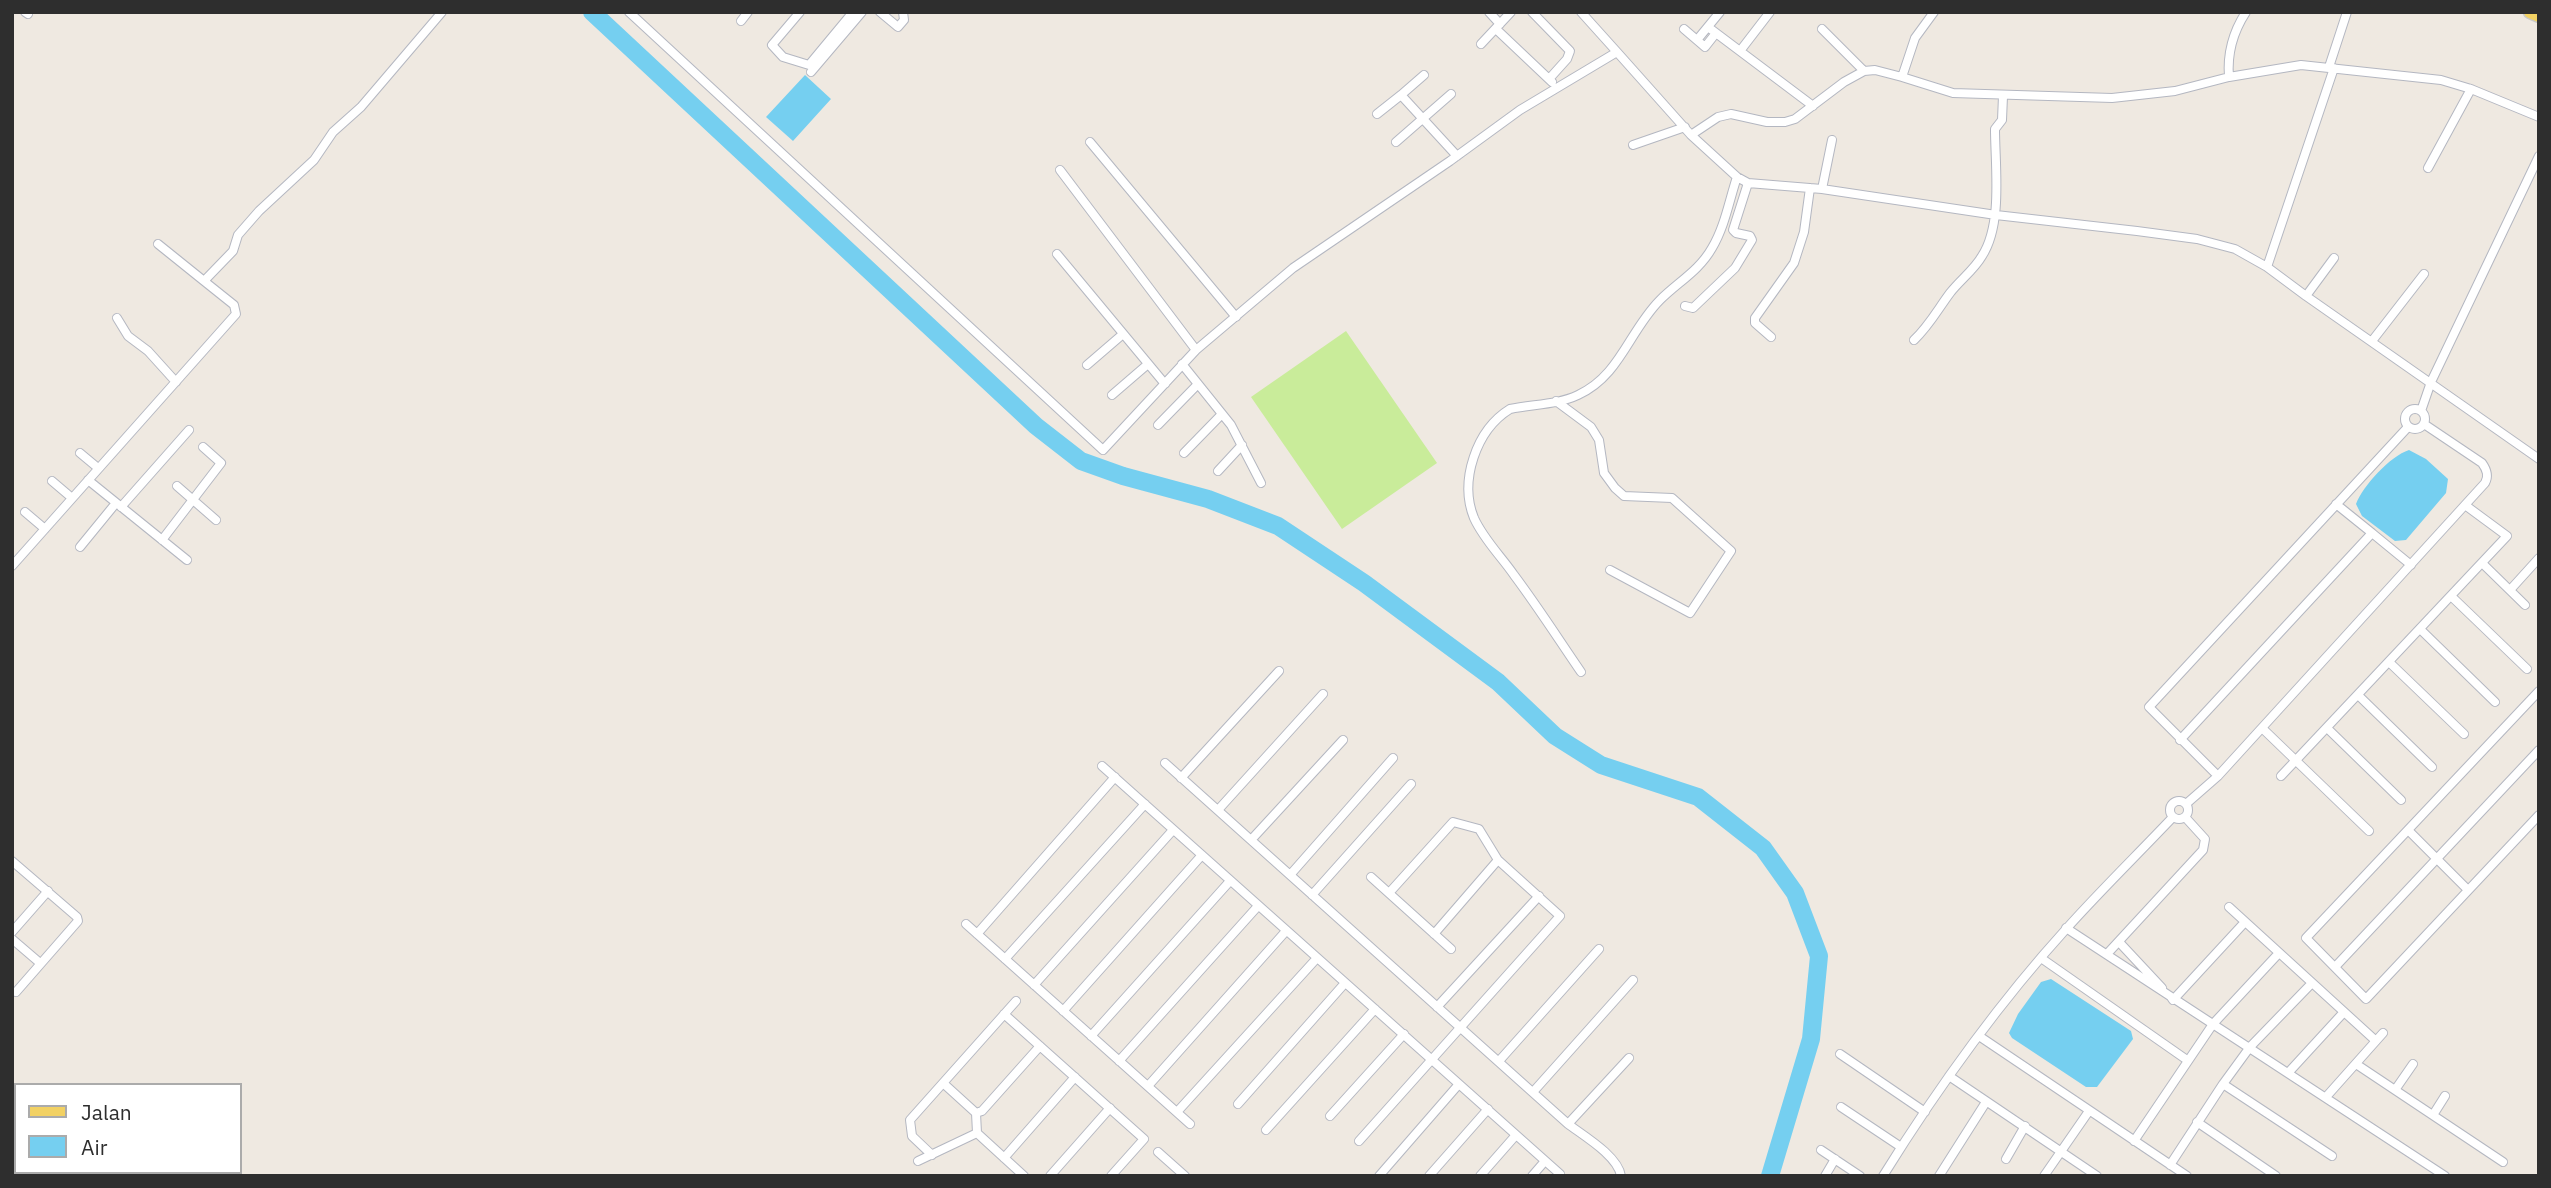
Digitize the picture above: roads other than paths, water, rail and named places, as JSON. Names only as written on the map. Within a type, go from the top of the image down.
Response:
[{"type":"main road","points":[[2530,12],[2539,16]]},
{"type":"street","points":[[204,281],[233,251],[238,235],[258,211],[314,160],[337,128],[361,107],[442,12]]},
{"type":"street","points":[[629,12],[1100,450],[1107,448],[1196,350],[1293,268],[1520,110],[1617,52]]},
{"type":"street","points":[[741,21],[748,12]]},
{"type":"street","points":[[800,12],[772,45],[783,57],[809,65],[853,12]]},
{"type":"street","points":[[811,72],[862,12]]},
{"type":"street","points":[[880,12],[898,27],[904,20],[903,12]]},
{"type":"street","points":[[1489,12],[1498,27],[1558,88]]},
{"type":"street","points":[[1481,44],[1511,12]]},
{"type":"street","points":[[1532,12],[1570,51],[1567,59],[1549,79]]},
{"type":"street","points":[[1581,12],[1692,135],[1737,177],[1748,183],[1822,189],[1996,215],[2197,239],[2235,249],[2267,267],[2539,459]]},
{"type":"street","points":[[1697,40],[1720,12]]},
{"type":"street","points":[[1740,51],[1770,12]]},
{"type":"street","points":[[1902,77],[1914,38],[1934,12]]},
{"type":"street","points":[[2229,77],[2232,39],[2246,12]]},
{"type":"street","points":[[2267,267],[2332,67],[2347,12]]},
{"type":"street","points":[[1708,27],[1813,106]]},
{"type":"street","points":[[1684,29],[1705,47],[1716,33]]},
{"type":"street","points":[[1822,29],[1864,71]]},
{"type":"street","points":[[1692,135],[1718,117],[1731,114],[1767,122],[1795,119],[1844,82],[1864,71],[1902,77],[1954,93],[2112,98],[2175,91],[2229,77],[2301,65],[2332,67],[2441,80],[2471,89],[2539,117]]},
{"type":"street","points":[[1377,114],[1424,75]]},
{"type":"street","points":[[2428,168],[2471,89]]},
{"type":"street","points":[[1396,142],[1451,94]]},
{"type":"street","points":[[1401,95],[1457,156]]},
{"type":"street","points":[[1914,340],[1930,324],[1954,288],[1982,256],[1996,215],[1995,129],[2002,120],[2003,96]]},
{"type":"street","points":[[1633,145],[1685,127]]},
{"type":"street","points":[[1822,189],[1832,140]]},
{"type":"street","points":[[1090,142],[1236,317]]},
{"type":"street","points":[[2421,411],[2431,382],[2539,156]]},
{"type":"street","points":[[1060,170],[1196,350]]},
{"type":"street","points":[[1581,672],[1514,575],[1492,548],[1474,517],[1469,488],[1473,456],[1486,431],[1500,415],[1511,409],[1577,396],[1605,378],[1627,350],[1645,318],[1660,300],[1696,271],[1712,248],[1723,224],[1737,177]]},
{"type":"street","points":[[1685,306],[1693,308],[1735,268],[1752,240],[1750,236],[1733,230],[1748,183]]},
{"type":"street","points":[[1771,337],[1755,323],[1755,318],[1794,263],[1804,232],[1810,188]]},
{"type":"street","points":[[12,566],[237,311],[234,304],[158,244]]},
{"type":"street","points":[[1057,254],[1165,384]]},
{"type":"street","points":[[2306,296],[2333,258]]},
{"type":"street","points":[[2372,341],[2424,274]]},
{"type":"street","points":[[117,318],[128,335],[148,351],[176,382]]},
{"type":"street","points":[[1087,365],[1123,334]]},
{"type":"street","points":[[1112,395],[1148,364]]},
{"type":"street","points":[[1182,365],[1222,414],[1242,445],[1261,483]]},
{"type":"street","points":[[1158,425],[1198,384]]},
{"type":"street","points":[[1556,401],[1591,427],[1599,440],[1604,473],[1624,496],[1672,498],[1731,551],[1690,613],[1610,570]]},
{"type":"street","points":[[2408,411],[2421,411],[2425,417],[2424,424],[2418,429],[2408,428],[2404,418],[2408,411]]},
{"type":"street","points":[[1184,453],[1222,414]]},
{"type":"street","points":[[2186,804],[2218,776],[2485,483],[2488,478],[2482,463],[2424,424]]},
{"type":"street","points":[[2218,776],[2148,706],[2408,428]]},
{"type":"street","points":[[80,547],[189,430]]},
{"type":"street","points":[[1218,471],[1242,445]]},
{"type":"street","points":[[162,540],[221,463],[203,447]]},
{"type":"street","points":[[80,453],[98,468]]},
{"type":"street","points":[[88,480],[187,560]]},
{"type":"street","points":[[52,481],[72,498]]},
{"type":"street","points":[[177,486],[216,520]]},
{"type":"street","points":[[2336,504],[2411,565]]},
{"type":"street","points":[[2281,776],[2507,536],[2465,505]]},
{"type":"street","points":[[25,512],[45,529]]},
{"type":"street","points":[[2180,740],[2372,533]]},
{"type":"street","points":[[2511,590],[2539,558]]},
{"type":"street","points":[[2482,563],[2525,605]]},
{"type":"street","points":[[2451,596],[2527,669]]},
{"type":"street","points":[[2420,629],[2495,702]]},
{"type":"street","points":[[2389,662],[2464,734]]},
{"type":"street","points":[[1181,778],[1279,671]]},
{"type":"street","points":[[2539,691],[2306,938],[2366,999],[2539,815]]},
{"type":"street","points":[[1217,810],[1322,694]]},
{"type":"street","points":[[2358,695],[2432,767]]},
{"type":"street","points":[[2262,728],[2369,831]]},
{"type":"street","points":[[2327,728],[2400,800]]},
{"type":"street","points":[[1251,841],[1343,740]]},
{"type":"street","points":[[2335,967],[2539,750]]},
{"type":"street","points":[[1290,875],[1393,758]]},
{"type":"street","points":[[1165,763],[1568,1124],[1613,1158],[1620,1168],[1621,1176]]},
{"type":"street","points":[[1102,766],[1560,1174]]},
{"type":"street","points":[[977,934],[1115,777]]},
{"type":"street","points":[[1312,895],[1411,784]]},
{"type":"street","points":[[2173,817],[2173,803],[2182,801],[2186,804],[2188,813],[2185,817]]},
{"type":"street","points":[[1005,959],[1145,804]]},
{"type":"street","points":[[1883,1176],[1949,1076],[2066,928],[2173,817],[2185,817],[2205,839],[2203,850],[2107,954]]},
{"type":"street","points":[[1359,1141],[1560,916],[1498,860],[1479,829],[1453,822],[1389,893]]},
{"type":"street","points":[[1034,985],[1173,830]]},
{"type":"street","points":[[2408,830],[2468,890]]},
{"type":"street","points":[[1063,1011],[1202,855]]},
{"type":"street","points":[[1434,934],[1498,860]]},
{"type":"street","points":[[13,862],[77,917],[78,921],[13,992]]},
{"type":"street","points":[[1371,877],[1451,949]]},
{"type":"street","points":[[1091,1036],[1230,881]]},
{"type":"street","points":[[12,932],[48,891]]},
{"type":"street","points":[[1437,1007],[1539,896]]},
{"type":"street","points":[[1119,1061],[1258,906]]},
{"type":"street","points":[[2229,907],[2376,1041]]},
{"type":"street","points":[[2173,1000],[2245,922]]},
{"type":"street","points":[[966,924],[1190,1124]]},
{"type":"street","points":[[2066,928],[2445,1176]]},
{"type":"street","points":[[1148,1086],[1286,931]]},
{"type":"street","points":[[12,939],[40,963]]},
{"type":"street","points":[[2119,942],[2173,1000]]},
{"type":"street","points":[[1499,1062],[1599,949]]},
{"type":"street","points":[[2134,1142],[2213,1024],[2279,953]]},
{"type":"street","points":[[1177,1112],[1317,958]]},
{"type":"street","points":[[2041,958],[2187,1060]]},
{"type":"street","points":[[1533,1092],[1633,980]]},
{"type":"street","points":[[1238,1104],[1345,983]]},
{"type":"street","points":[[2169,1165],[2250,1047],[2312,983]]},
{"type":"street","points":[[932,1155],[912,1136],[910,1120],[1016,1001]]},
{"type":"street","points":[[1266,1130],[1375,1009]]},
{"type":"street","points":[[2288,1073],[2344,1012]]},
{"type":"street","points":[[1004,1014],[1144,1139],[1111,1176]]},
{"type":"street","points":[[2326,1097],[2384,1033]]},
{"type":"street","points":[[1330,1116],[1404,1034]]},
{"type":"street","points":[[1979,1036],[2187,1176]]},
{"type":"street","points":[[976,1113],[982,1111],[1040,1046]]},
{"type":"street","points":[[1840,1054],[1924,1112]]},
{"type":"street","points":[[1568,1124],[1629,1058]]},
{"type":"street","points":[[2356,1064],[2503,1161]]},
{"type":"street","points":[[2395,1090],[2413,1064]]},
{"type":"street","points":[[1949,1076],[2097,1176]]},
{"type":"street","points":[[1004,1158],[1075,1077]]},
{"type":"street","points":[[943,1083],[976,1113],[976,1133],[1024,1176]]},
{"type":"street","points":[[1379,1176],[1459,1084]]},
{"type":"street","points":[[2223,1084],[2332,1156]]},
{"type":"street","points":[[2433,1115],[2445,1096]]},
{"type":"street","points":[[1939,1176],[1986,1102]]},
{"type":"street","points":[[1841,1107],[1901,1147]]},
{"type":"street","points":[[1049,1176],[1110,1108]]},
{"type":"street","points":[[1429,1176],[1488,1109]]},
{"type":"street","points":[[2044,1176],[2089,1111]]},
{"type":"street","points":[[2197,1122],[2276,1176]]},
{"type":"street","points":[[2006,1159],[2025,1126]]},
{"type":"street","points":[[918,1161],[976,1133]]},
{"type":"street","points":[[1480,1176],[1516,1135]]},
{"type":"street","points":[[1821,1150],[1860,1176]]},
{"type":"street","points":[[1158,1152],[1181,1174]]},
{"type":"street","points":[[1825,1176],[1835,1159]]},
{"type":"street","points":[[1532,1176],[1545,1161]]},
{"type":"water","points":[[805,75],[831,99],[793,141],[766,117]]},
{"type":"water","points":[[2409,450],[2426,459],[2448,479],[2446,493],[2406,540],[2395,541],[2362,516],[2356,504],[2378,472],[2394,458]]},
{"type":"water","points":[[2051,979],[2131,1031],[2133,1039],[2097,1087],[2086,1087],[2012,1038],[2009,1033],[2018,1014],[2041,982]]},
{"type":"waterway","points":[[592,12],[1036,426],[1081,461],[1123,476],[1208,499],[1278,526],[1364,583],[1498,682],[1555,736],[1601,765],[1698,797],[1763,848],[1795,893],[1819,956],[1811,1039],[1770,1176]]}]
